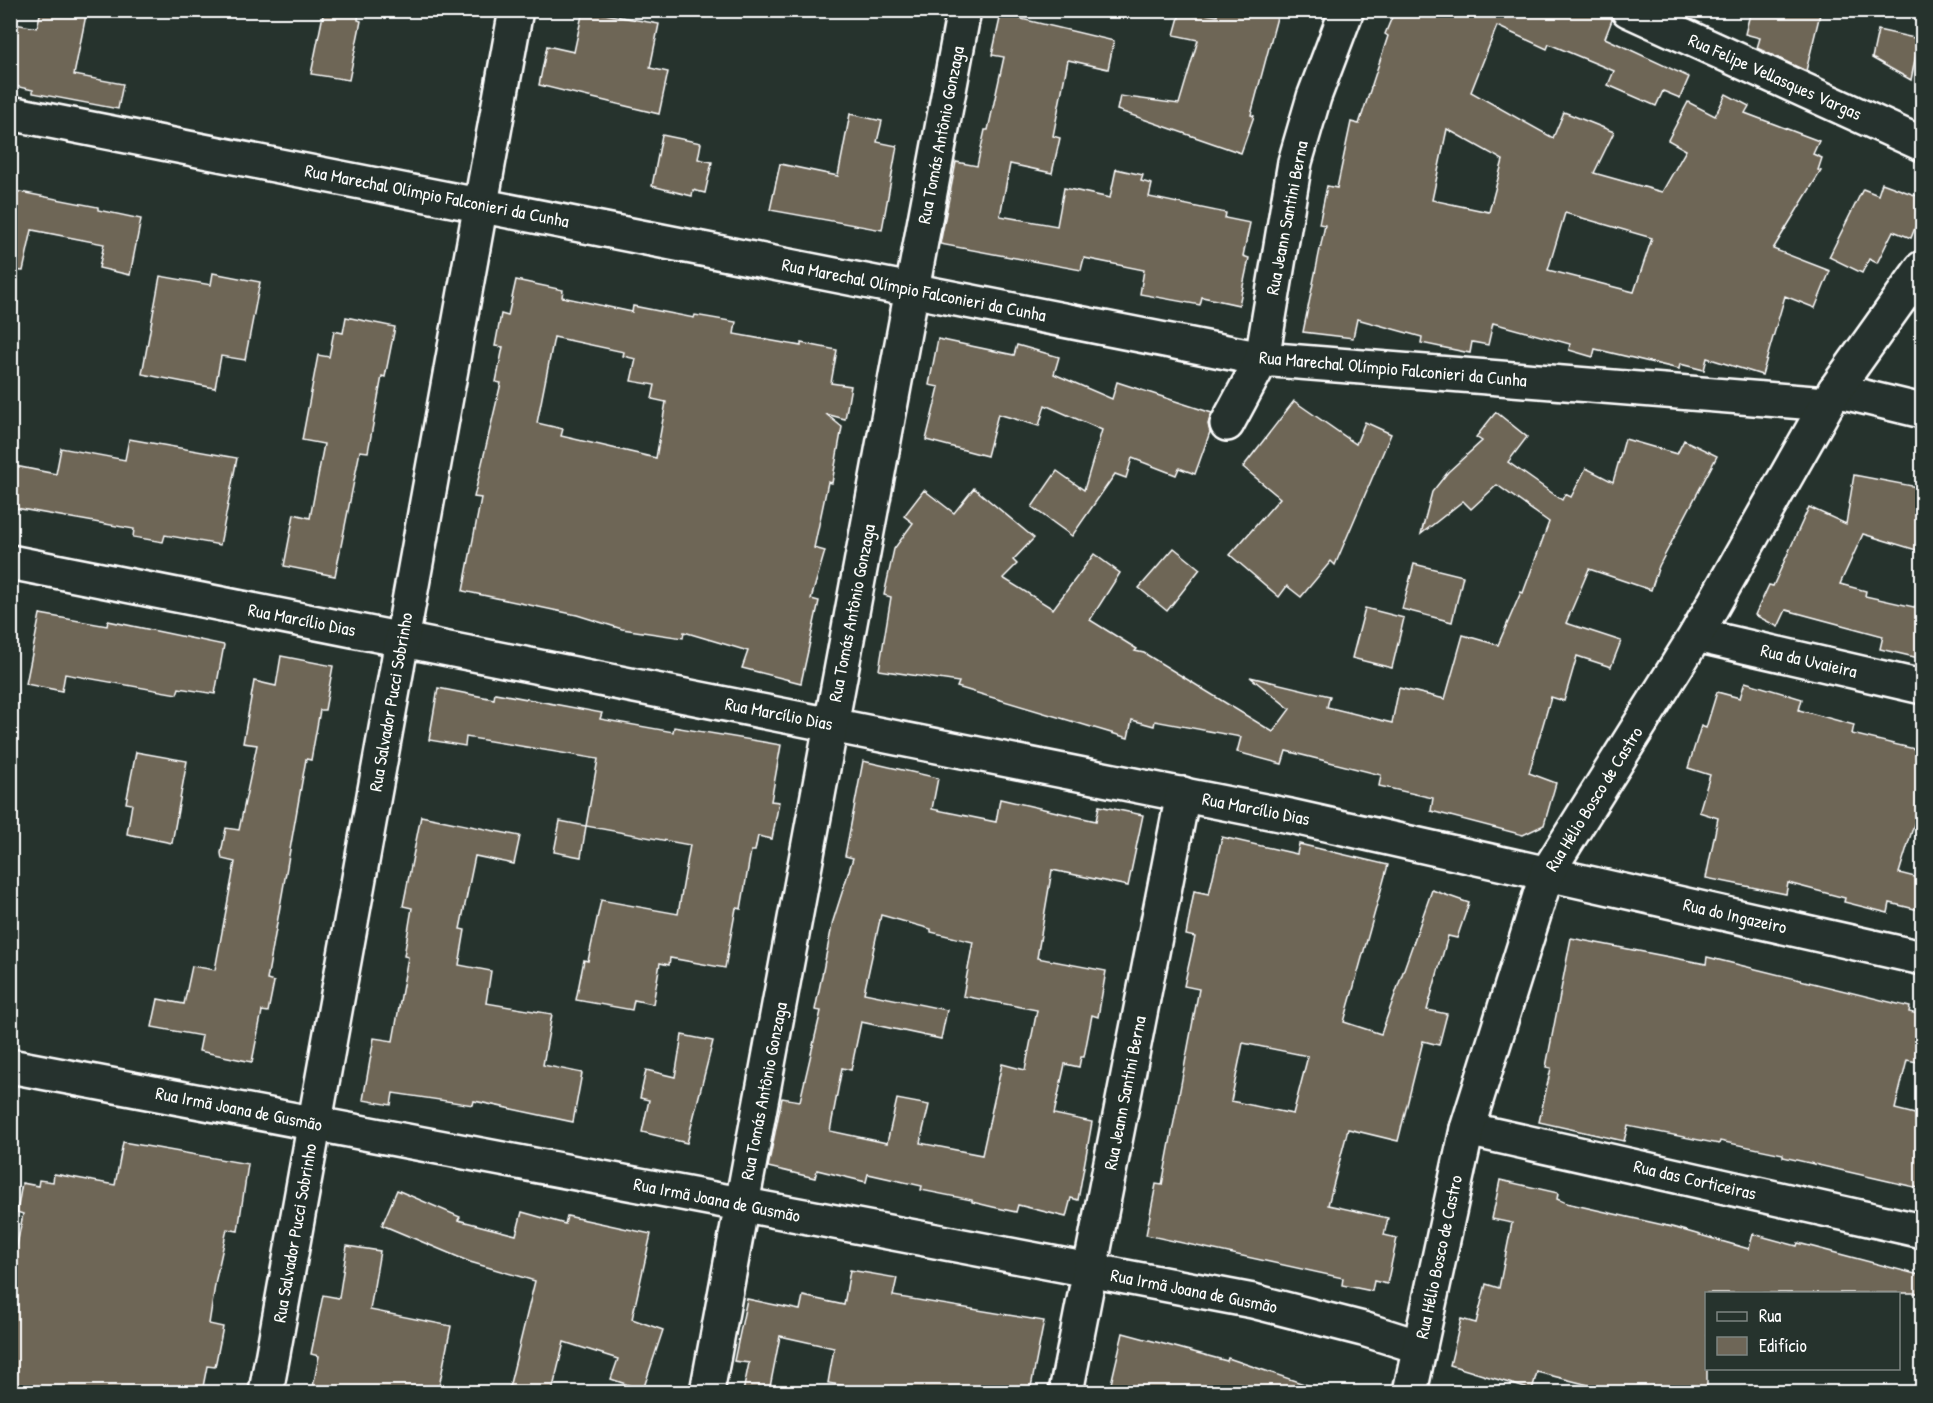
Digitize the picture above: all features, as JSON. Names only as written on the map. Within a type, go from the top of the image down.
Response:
[{"type":"street","name":"Rua Salvador Pucci Sobrinho","points":[[266,1392],[516,10]]},
{"type":"street","name":"Rua Tomás Antônio Gonzaga","points":[[707,1392],[964,10]]},
{"type":"street","name":"Rua Jeann Santini Berna","points":[[1227,424],[1262,359],[1295,162],[1314,97],[1347,10]]},
{"type":"street","name":"Rua Felipe Vellasques Vargas","points":[[1628,10],[1923,144]]},
{"type":"street","name":"Rua Marechal Olímpio Falconieri da Cunha","points":[[10,112],[1262,359],[1831,397],[1923,411]]},
{"type":"street","name":"Rua Hélio Bosco de Castro","points":[[1410,1392],[1467,1130],[1546,873],[1696,635],[1831,397],[1923,268]]},
{"type":"street","name":"Rua Marcílio Dias","points":[[10,562],[1183,794],[1546,873]]},
{"type":"street","name":"Rua da Uvaieira","points":[[1696,635],[1923,687]]},
{"type":"street","name":"Rua Jeann Santini Berna","points":[[1066,1392],[1183,794]]},
{"type":"street","name":"Rua do Ingazeiro","points":[[1546,873],[1923,958]]},
{"type":"street","name":"Rua Irmã Joana de Gusmão","points":[[10,1066],[1090,1270],[1308,1314],[1419,1347]]},
{"type":"street","name":"Rua das Corticeiras","points":[[1467,1130],[1923,1231]]},
{"type":"building","points":[[41,10],[87,10],[74,75],[123,84],[118,109],[33,93],[33,90],[10,85],[10,47],[15,24],[37,28]]},
{"type":"building","points":[[324,10],[359,10],[358,20],[361,21],[349,80],[311,74]]},
{"type":"building","points":[[583,10],[659,24],[650,68],[668,72],[659,114],[539,85],[547,46],[574,52]]},
{"type":"building","points":[[1181,10],[1217,16],[1218,10],[1279,10],[1251,115],[1254,116],[1241,153],[1117,110],[1120,96],[1179,104],[1198,40],[1174,35]]},
{"type":"building","points":[[1395,10],[1609,10],[1612,20],[1605,38],[1689,77],[1680,98],[1663,91],[1656,106],[1608,85],[1614,71],[1549,44],[1547,49],[1497,26],[1471,92],[1553,138],[1564,112],[1614,132],[1594,173],[1662,192],[1686,150],[1668,140],[1688,102],[1715,116],[1726,94],[1749,106],[1745,113],[1819,141],[1813,154],[1822,158],[1818,170],[1821,171],[1773,249],[1830,271],[1815,308],[1785,296],[1762,375],[1707,358],[1704,370],[1680,364],[1679,369],[1595,349],[1593,357],[1569,350],[1570,344],[1493,323],[1488,345],[1472,342],[1470,353],[1421,343],[1422,337],[1357,319],[1353,338],[1303,332],[1325,225],[1319,224],[1327,186],[1337,188],[1351,122],[1359,124],[1388,36],[1385,34]],"holes":[[[1447,129],[1503,160],[1489,212],[1432,200]],[[1565,213],[1652,238],[1634,292],[1548,270]]]},
{"type":"building","points":[[1751,10],[1821,10],[1806,71],[1757,48],[1760,38],[1745,34]]},
{"type":"building","points":[[1001,14],[1114,41],[1108,69],[1068,60],[1053,136],[1060,138],[1052,173],[1010,164],[1000,216],[1057,226],[1064,188],[1110,198],[1116,169],[1143,175],[1141,181],[1152,184],[1149,197],[1226,213],[1225,218],[1250,223],[1243,256],[1249,258],[1239,305],[1202,297],[1200,305],[1140,294],[1144,270],[1084,258],[1081,270],[940,244],[956,162],[977,166],[985,130],[988,130],[1004,57],[992,55]]},
{"type":"building","points":[[1878,30],[1919,39],[1911,80],[1872,58]]},
{"type":"building","points":[[850,114],[882,121],[877,142],[897,146],[882,230],[770,210],[780,164],[838,176]]},
{"type":"building","points":[[662,135],[701,143],[698,159],[712,162],[705,193],[693,190],[692,196],[652,186]]},
{"type":"building","points":[[1882,183],[1923,198],[1923,208],[1911,238],[1893,231],[1877,263],[1869,259],[1862,273],[1829,257],[1863,189],[1878,195]]},
{"type":"building","points":[[10,190],[98,207],[98,210],[141,219],[130,275],[99,268],[104,244],[32,230],[23,271],[10,270]]},
{"type":"building","points":[[213,273],[260,282],[245,360],[221,356],[215,388],[142,374],[160,276],[211,285]]},
{"type":"building","points":[[516,280],[563,290],[562,297],[632,312],[633,306],[694,318],[695,315],[736,322],[734,334],[837,350],[831,383],[851,386],[845,419],[826,414],[842,427],[832,483],[828,482],[814,548],[825,551],[811,599],[819,601],[801,683],[742,668],[748,651],[684,632],[683,638],[622,629],[577,615],[463,591],[481,498],[474,497],[501,383],[496,382],[503,347],[495,346],[501,314],[508,316]],"holes":[[[554,337],[624,352],[623,356],[636,359],[631,381],[655,385],[652,399],[666,402],[656,458],[561,436],[563,429],[537,423]]]},
{"type":"building","points":[[346,317],[395,327],[385,377],[382,376],[368,452],[360,451],[335,576],[284,566],[294,514],[310,518],[324,444],[302,440],[318,355],[329,357],[334,331],[343,333]]},
{"type":"building","points":[[938,339],[1014,355],[1017,345],[1059,357],[1054,374],[1112,399],[1117,382],[1212,413],[1208,424],[1210,432],[1195,474],[1179,468],[1176,475],[1132,458],[1126,478],[1115,474],[1072,536],[1032,507],[1057,471],[1084,490],[1102,430],[1045,405],[1039,426],[998,414],[987,456],[926,440],[939,387],[929,385]]},
{"type":"building","points":[[1294,401],[1356,444],[1365,422],[1391,434],[1335,565],[1331,561],[1301,597],[1287,586],[1279,597],[1230,555],[1280,498],[1243,467]]},
{"type":"building","points":[[1496,412],[1527,437],[1508,462],[1562,500],[1565,494],[1571,497],[1586,468],[1613,482],[1625,439],[1677,454],[1684,440],[1717,456],[1659,566],[1651,590],[1589,569],[1566,623],[1621,641],[1611,667],[1577,656],[1564,701],[1551,697],[1529,773],[1556,783],[1544,825],[1523,835],[1431,811],[1433,798],[1379,786],[1381,775],[1286,751],[1282,764],[1237,752],[1241,737],[1155,721],[1154,726],[1132,720],[1128,738],[957,687],[959,682],[879,670],[891,597],[884,595],[894,549],[913,523],[904,516],[924,490],[954,513],[974,488],[1034,538],[1013,560],[1017,564],[1003,578],[1053,609],[1094,554],[1120,573],[1090,620],[1137,649],[1135,651],[1144,653],[1273,732],[1290,709],[1250,677],[1330,696],[1327,707],[1392,723],[1399,688],[1445,699],[1463,635],[1498,645],[1521,592],[1523,593],[1549,522],[1497,485],[1471,509],[1463,501],[1421,534],[1432,492],[1448,472],[1482,441],[1476,437]]},
{"type":"building","points":[[129,439],[237,458],[220,545],[165,535],[163,542],[133,537],[134,529],[10,507],[10,465],[56,474],[61,448],[125,460]]},
{"type":"building","points":[[1854,475],[1923,488],[1923,552],[1863,534],[1840,584],[1866,591],[1865,596],[1923,609],[1923,659],[1880,649],[1883,636],[1786,610],[1778,627],[1755,615],[1769,585],[1773,586],[1809,507],[1846,524]]},
{"type":"building","points":[[1174,548],[1200,569],[1167,611],[1139,588]]},
{"type":"building","points":[[1414,564],[1463,576],[1452,622],[1402,609]]},
{"type":"building","points":[[1365,608],[1404,618],[1392,668],[1352,658]]},
{"type":"building","points":[[40,614],[107,626],[108,621],[224,645],[215,694],[179,688],[177,694],[65,674],[62,691],[26,684]]},
{"type":"building","points":[[281,656],[333,666],[325,710],[320,710],[311,760],[306,759],[267,980],[274,982],[268,1012],[262,1011],[252,1062],[199,1051],[202,1036],[152,1027],[158,999],[184,1004],[192,966],[215,970],[235,862],[222,859],[221,853],[226,828],[239,830],[257,745],[243,743],[254,681],[276,686]]},
{"type":"building","points":[[1745,682],[1802,699],[1799,710],[1854,725],[1852,734],[1923,751],[1923,795],[1899,873],[1923,879],[1923,911],[1890,903],[1888,913],[1844,902],[1845,898],[1788,883],[1786,894],[1706,878],[1718,818],[1699,812],[1710,775],[1688,768],[1701,726],[1706,728],[1717,692],[1740,698]]},
{"type":"building","points":[[438,688],[494,699],[495,693],[602,713],[600,719],[673,732],[674,727],[781,745],[771,801],[779,802],[772,839],[758,836],[755,851],[751,851],[741,909],[736,908],[725,968],[670,958],[669,965],[660,963],[653,1004],[634,1000],[632,1010],[576,1000],[584,960],[588,961],[601,900],[678,914],[690,845],[586,826],[598,759],[466,737],[465,746],[429,740]]},
{"type":"building","points":[[136,752],[187,761],[172,843],[127,834],[132,804],[126,803]]},
{"type":"building","points":[[863,761],[938,778],[932,809],[996,822],[1000,799],[1096,821],[1099,806],[1143,815],[1128,886],[1052,870],[1037,958],[1106,971],[1098,1017],[1092,1015],[1084,1057],[1081,1057],[1079,1067],[1065,1064],[1054,1114],[1092,1122],[1078,1200],[1071,1198],[1066,1217],[1018,1205],[1016,1212],[921,1190],[922,1186],[868,1174],[866,1182],[817,1170],[815,1178],[768,1167],[782,1098],[800,1101],[821,1011],[815,1010],[833,921],[853,858],[845,856]],"holes":[[[881,915],[931,929],[931,932],[973,942],[963,996],[1037,1010],[1025,1070],[1002,1064],[982,1155],[920,1143],[929,1105],[897,1099],[887,1143],[830,1131],[842,1068],[851,1070],[861,1022],[941,1039],[947,1010],[864,993]]]},
{"type":"building","points":[[421,816],[520,836],[514,864],[475,856],[460,929],[465,930],[459,965],[491,971],[486,1003],[552,1014],[543,1065],[582,1073],[573,1122],[474,1101],[473,1105],[393,1093],[391,1105],[363,1100],[374,1038],[393,1041],[408,957],[404,956],[412,908],[403,906]]},
{"type":"building","points":[[560,821],[586,826],[581,857],[554,852]]},
{"type":"building","points":[[1222,837],[1297,854],[1299,844],[1388,865],[1344,1022],[1381,1034],[1432,890],[1469,903],[1457,938],[1448,936],[1427,1010],[1447,1014],[1439,1045],[1423,1041],[1398,1141],[1348,1129],[1328,1205],[1388,1218],[1384,1235],[1397,1238],[1387,1284],[1374,1281],[1372,1291],[1342,1285],[1343,1278],[1146,1235],[1156,1184],[1162,1185],[1199,989],[1184,986],[1195,937],[1186,935],[1194,891],[1209,894]],"holes":[[[1243,1043],[1308,1056],[1293,1114],[1231,1101]]]},
{"type":"building","points":[[1571,938],[1706,964],[1707,957],[1910,1007],[1909,1012],[1923,1015],[1923,1063],[1907,1060],[1895,1109],[1923,1116],[1923,1189],[1783,1157],[1783,1154],[1720,1141],[1719,1144],[1628,1126],[1624,1141],[1539,1122],[1551,1068],[1546,1067]]},
{"type":"building","points":[[682,1035],[713,1041],[687,1143],[642,1132],[649,1100],[640,1098],[646,1070],[675,1077]]},
{"type":"building","points":[[123,1142],[248,1164],[238,1231],[227,1229],[216,1279],[209,1324],[223,1327],[215,1367],[207,1366],[202,1392],[10,1392],[10,1328],[16,1297],[10,1296],[10,1265],[13,1266],[23,1214],[17,1212],[22,1183],[38,1186],[39,1180],[53,1182],[54,1174],[115,1185]]},
{"type":"building","points":[[1500,1180],[1558,1193],[1557,1199],[1566,1203],[1672,1227],[1749,1249],[1753,1234],[1797,1246],[1798,1243],[1923,1276],[1923,1293],[1705,1292],[1707,1392],[1616,1392],[1537,1372],[1532,1390],[1450,1365],[1461,1319],[1476,1323],[1486,1284],[1499,1288],[1512,1223],[1492,1219]]},
{"type":"building","points":[[397,1190],[460,1217],[458,1220],[516,1235],[522,1212],[565,1224],[567,1216],[651,1234],[632,1319],[663,1330],[643,1390],[611,1379],[618,1359],[564,1342],[552,1392],[508,1392],[535,1281],[470,1262],[382,1225]]},
{"type":"building","points":[[347,1246],[380,1251],[370,1310],[451,1326],[438,1392],[312,1392],[319,1356],[311,1354],[323,1295],[339,1298]]},
{"type":"building","points":[[850,1270],[897,1278],[893,1296],[1044,1321],[1030,1392],[880,1392],[828,1383],[834,1348],[780,1336],[769,1392],[743,1392],[749,1363],[734,1361],[747,1299],[800,1310],[803,1296],[844,1305]]},
{"type":"building","points":[[1123,1333],[1227,1361],[1228,1358],[1316,1388],[1315,1392],[1109,1392]]}]
